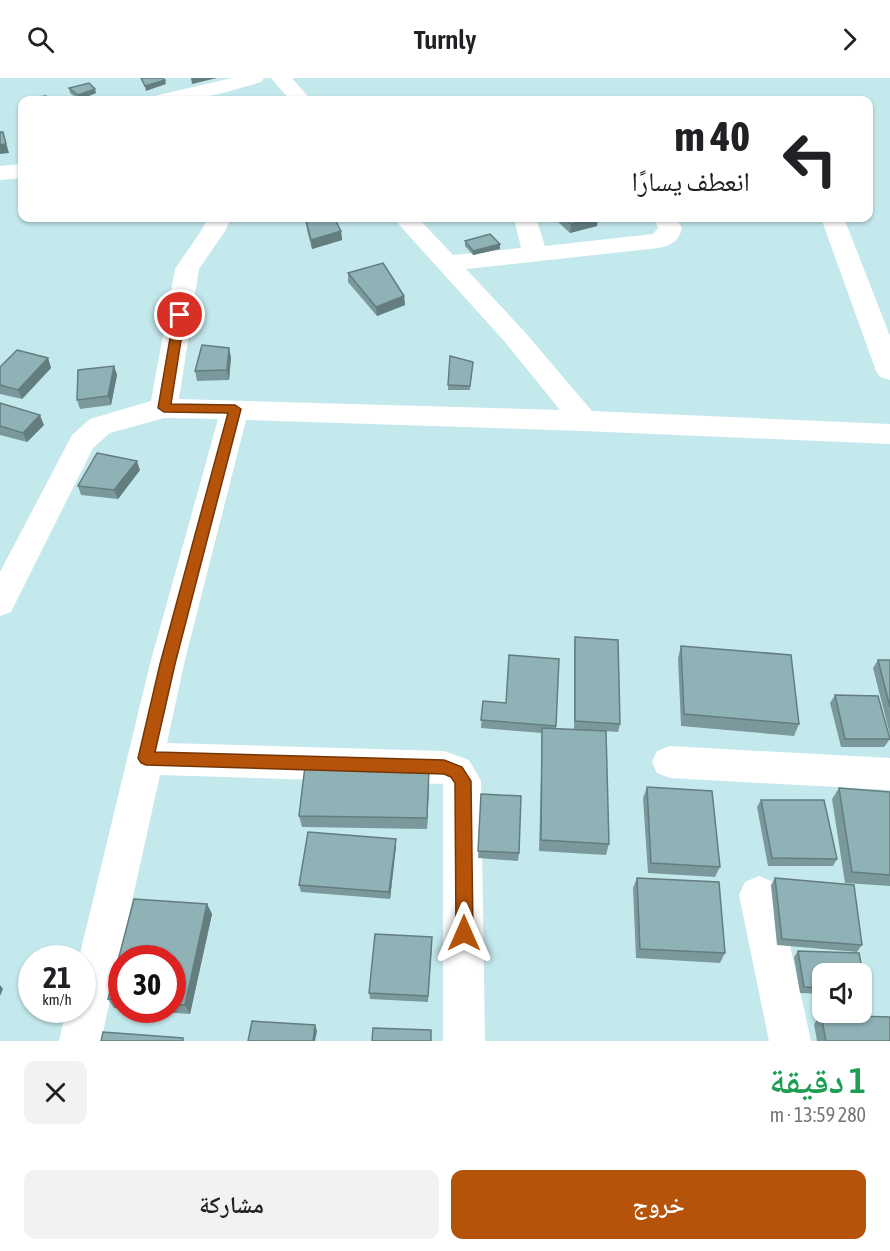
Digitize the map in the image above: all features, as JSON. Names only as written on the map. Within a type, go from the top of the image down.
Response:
[{"type":"street","points":[[182,96],[254,78]]},
{"type":"street","points":[[281,78],[297,96]]},
{"type":"street","points":[[0,173],[18,171]]},
{"type":"street","points":[[164,408],[187,268],[197,251],[216,230],[218,222]]},
{"type":"street","points":[[409,222],[514,336],[584,421]]},
{"type":"street","points":[[526,222],[535,254]]},
{"type":"street","points":[[447,263],[659,241],[668,236],[667,222]]},
{"type":"street","points":[[834,222],[890,371]]},
{"type":"street","points":[[0,603],[82,442],[100,426],[164,408],[584,421],[890,434]]},
{"type":"street","points":[[80,1041],[167,664],[235,409]]},
{"type":"street","points":[[146,758],[444,767],[456,772],[463,781],[464,1041]]},
{"type":"street","points":[[670,762],[890,774]]},
{"type":"street","points":[[759,895],[790,1041]]},
{"type":"building","points":[[141,78],[162,78],[165,80],[145,86]]},
{"type":"building","points":[[89,83],[95,89],[78,95],[69,88]]},
{"type":"building","points":[[0,132],[3,132],[6,144],[0,145]]},
{"type":"building","points":[[306,222],[336,222],[341,231],[311,240]]},
{"type":"building","points":[[490,234],[500,244],[473,251],[465,241]]},
{"type":"building","points":[[383,263],[404,296],[376,307],[348,273]]},
{"type":"building","points":[[202,345],[229,348],[227,370],[195,371]]},
{"type":"building","points":[[17,350],[48,358],[18,390],[0,385],[0,367]]},
{"type":"building","points":[[450,356],[473,362],[470,386],[448,385]]},
{"type":"building","points":[[114,366],[108,396],[77,400],[78,370]]},
{"type":"building","points":[[0,403],[40,415],[23,433],[0,426]]},
{"type":"building","points":[[97,453],[137,461],[114,490],[78,486]]},
{"type":"building","points":[[575,637],[618,640],[620,724],[575,721]]},
{"type":"building","points":[[681,646],[791,655],[799,724],[684,714]]},
{"type":"building","points":[[509,655],[559,659],[556,726],[481,720],[483,701],[506,703]]},
{"type":"building","points":[[878,660],[890,660],[890,707]]},
{"type":"building","points":[[835,695],[878,696],[890,739],[845,739]]},
{"type":"building","points":[[542,728],[606,731],[609,844],[541,840]]},
{"type":"building","points":[[305,766],[429,769],[427,818],[299,816]]},
{"type":"building","points":[[647,787],[712,791],[720,867],[651,863]]},
{"type":"building","points":[[839,788],[890,792],[890,875],[852,872]]},
{"type":"building","points":[[481,794],[521,796],[519,853],[478,851]]},
{"type":"building","points":[[761,800],[824,800],[837,859],[772,858]]},
{"type":"building","points":[[308,832],[396,839],[389,892],[299,885]]},
{"type":"building","points":[[637,878],[719,882],[725,953],[640,949]]},
{"type":"building","points":[[775,878],[854,885],[862,945],[782,939]]},
{"type":"building","points":[[134,899],[207,904],[186,1000],[186,945],[122,945]]},
{"type":"building","points":[[375,934],[432,937],[428,996],[369,993]]},
{"type":"building","points":[[798,951],[859,953],[861,963],[812,963],[812,987],[804,987]]},
{"type":"building","points":[[872,1016],[890,1017],[890,1041],[826,1041],[823,1023],[872,1023]]},
{"type":"building","points":[[252,1021],[315,1025],[313,1041],[248,1041]]},
{"type":"building","points":[[373,1028],[431,1030],[431,1041],[372,1041]]},
{"type":"building","points":[[103,1032],[183,1038],[183,1041],[101,1041]]},
{"type":"route","points":[[180,315],[164,408],[235,409],[167,664],[146,758],[444,767],[456,772],[463,781],[464,933]]}]
